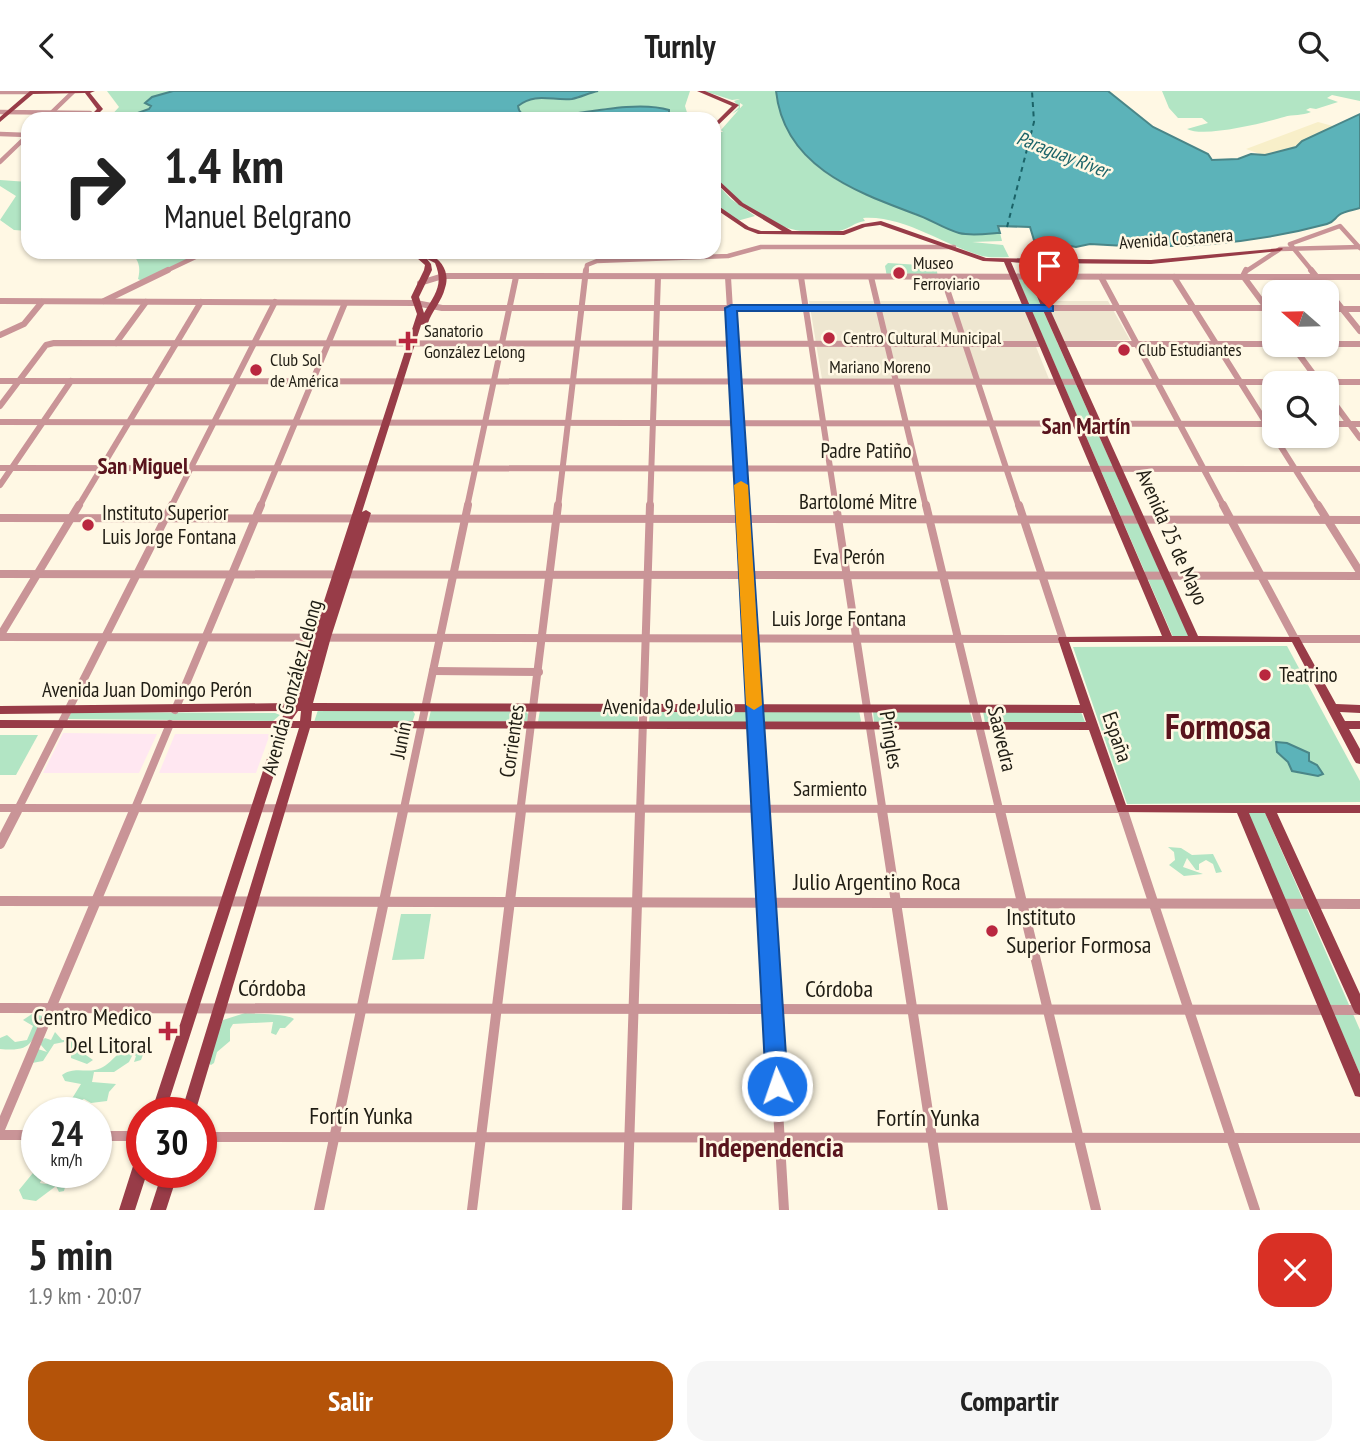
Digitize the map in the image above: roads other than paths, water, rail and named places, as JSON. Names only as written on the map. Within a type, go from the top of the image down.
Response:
[{"type":"main road","points":[[0,120],[32,92],[90,91]]},
{"type":"main road","points":[[90,91],[100,109],[96,112]]},
{"type":"main road","points":[[90,91],[106,110],[104,112]]},
{"type":"main road","points":[[698,91],[734,104],[736,108],[721,118]]},
{"type":"main road","name":"Avenida Costanera","points":[[721,185],[735,200],[782,230],[798,233],[842,232],[863,223],[883,222],[952,248]]},
{"type":"main road","name":"Avenida Costanera","points":[[721,210],[756,232],[774,235],[844,233],[864,225],[881,223],[981,257],[1006,260],[1150,261],[1291,245]]},
{"type":"main road","points":[[742,225],[741,221],[746,218],[763,219]]},
{"type":"main road","name":"Avenida Costanera","points":[[1023,260],[1151,262],[1280,249]]},
{"type":"main road","points":[[423,259],[428,270],[415,297],[423,316]]},
{"type":"main road","points":[[431,259],[438,262],[442,279]]},
{"type":"main road","name":"Avenida 25 de Mayo","points":[[1006,260],[1042,344],[1048,367],[1058,381],[1169,640]]},
{"type":"main road","name":"Avenida 25 de Mayo","points":[[1023,260],[1195,640]]},
{"type":"main road","name":"Avenida González Lelong","points":[[163,1097],[284,725],[294,709],[322,638],[423,316],[439,298],[442,279]]},
{"type":"main road","name":"Avenida González Lelong","points":[[193,1097],[306,725],[308,702],[322,638]]},
{"type":"main road","name":"Luis Jorge Fontana","points":[[1063,639],[1295,639]]},
{"type":"main road","name":"España","points":[[1063,639],[1122,809]]},
{"type":"main road","points":[[1295,639],[1360,760]]},
{"type":"main road","name":"Avenida 9 de Julio","points":[[294,709],[309,706],[1087,709]]},
{"type":"main road","points":[[1332,708],[1360,709]]},
{"type":"main road","name":"Avenida Juan Domingo Perón","points":[[0,710],[294,709]]},
{"type":"main road","name":"Avenida Juan Domingo Perón","points":[[0,724],[284,725]]},
{"type":"main road","name":"Avenida 9 de Julio","points":[[284,725],[1093,726]]},
{"type":"main road","points":[[1342,726],[1360,726]]},
{"type":"main road","points":[[276,750],[285,745],[293,745],[295,760]]},
{"type":"main road","points":[[1241,808],[1360,1091]]},
{"type":"main road","name":"Sarmiento","points":[[1122,809],[1360,809]]},
{"type":"main road","points":[[1269,809],[1360,1009]]},
{"type":"main road","points":[[127,1210],[134,1188]]},
{"type":"main road","points":[[158,1210],[165,1188]]},
{"type":"street","points":[[0,92],[32,92]]},
{"type":"street","points":[[52,112],[73,92]]},
{"type":"street","points":[[0,112],[21,112]]},
{"type":"street","points":[[0,134],[21,135]]},
{"type":"street","points":[[0,162],[21,141]]},
{"type":"street","points":[[1243,277],[1245,271],[1280,249],[1340,226],[1360,247]]},
{"type":"street","points":[[1291,245],[1360,247]]},
{"type":"street","points":[[1291,245],[1360,331]]},
{"type":"street","points":[[721,256],[761,247],[952,248]]},
{"type":"street","points":[[102,302],[191,259]]},
{"type":"street","points":[[586,277],[587,265],[593,261],[647,259]]},
{"type":"street","points":[[423,281],[516,277],[1360,277]]},
{"type":"street","name":"Junín","points":[[319,1210],[516,277]]},
{"type":"street","name":"Corrientes","points":[[472,1210],[586,277]]},
{"type":"street","points":[[627,1210],[658,277]]},
{"type":"street","points":[[728,277],[784,1210]]},
{"type":"street","name":"Pringles","points":[[801,277],[943,1210]]},
{"type":"street","name":"Saavedra","points":[[871,277],[1096,1210]]},
{"type":"street","name":"España","points":[[943,277],[1063,639]]},
{"type":"street","points":[[1101,277],[1295,639]]},
{"type":"street","points":[[1174,277],[1262,413]]},
{"type":"street","points":[[1243,277],[1262,298]]},
{"type":"street","points":[[0,301],[416,303],[433,307],[510,308],[1262,308]]},
{"type":"street","points":[[0,335],[24,324],[42,302]]},
{"type":"street","points":[[116,343],[146,302]]},
{"type":"street","points":[[0,636],[201,302]]},
{"type":"street","points":[[0,844],[275,302]]},
{"type":"street","points":[[175,710],[345,303]]},
{"type":"street","points":[[1342,309],[1360,309]]},
{"type":"street","points":[[0,406],[51,344],[1042,344]]},
{"type":"street","points":[[1062,344],[1262,344]]},
{"type":"street","points":[[1339,344],[1360,344]]},
{"type":"street","name":"Mariano Moreno","points":[[0,381],[1262,381]]},
{"type":"street","points":[[0,485],[71,381]]},
{"type":"street","name":"Mariano Moreno","points":[[1339,382],[1360,381]]},
{"type":"street","points":[[1339,409],[1360,438]]},
{"type":"street","points":[[0,422],[1262,424]]},
{"type":"street","points":[[1339,424],[1360,424]]},
{"type":"street","points":[[1283,448],[1360,574]]},
{"type":"street","name":"Padre Patiño","points":[[0,468],[1360,469]]},
{"type":"street","name":"Bartolomé Mitre","points":[[0,518],[1360,520]]},
{"type":"street","name":"Eva Perón","points":[[0,574],[1360,574]]},
{"type":"street","name":"Luis Jorge Fontana","points":[[0,636],[1063,639]]},
{"type":"street","name":"Luis Jorge Fontana","points":[[1295,639],[1360,639]]},
{"type":"street","points":[[433,671],[539,672]]},
{"type":"street","points":[[0,1129],[170,724]]},
{"type":"street","name":"Sarmiento","points":[[0,807],[1122,809]]},
{"type":"street","name":"España","points":[[1122,809],[1255,1210]]},
{"type":"street","name":"Julio Argentino Roca","points":[[0,901],[383,904],[1360,904]]},
{"type":"street","name":"Córdoba","points":[[0,1008],[1360,1009]]},
{"type":"street","points":[[0,1135],[21,1135]]},
{"type":"street","name":"Fortín Yunka","points":[[217,1137],[1360,1138]]},
{"type":"water","points":[[173,91],[598,91],[572,99],[531,99],[518,106],[521,112],[141,112],[149,109],[151,106],[145,103],[152,97]]},
{"type":"water","name":"Paraguay River","points":[[776,91],[1108,91],[1153,127],[1208,154],[1212,160],[1238,159],[1251,154],[1265,155],[1296,147],[1302,141],[1360,114],[1360,208],[1341,214],[1329,223],[1298,231],[1239,241],[1179,246],[1090,244],[1076,247],[1034,240],[1030,227],[998,226],[1000,233],[959,233],[869,196],[826,172],[807,157],[793,139],[782,117]]},
{"type":"water","points":[[638,106],[669,112],[587,112]]},
{"type":"water","points":[[1276,742],[1287,743],[1309,753],[1309,761],[1317,765],[1323,774],[1318,776],[1292,771],[1288,762],[1277,752]]},
{"type":"place","name":"Museo Ferroviario","points":[[899,273]]},
{"type":"place","name":"Centro Cultural Municipal","points":[[829,338]]},
{"type":"place","name":"Sanatorio González Lelong","points":[[408,341]]},
{"type":"place","name":"Club Estudiantes","points":[[1124,350]]},
{"type":"place","name":"Club Sol de América","points":[[256,370]]},
{"type":"place","name":"Instituto Superior Luis Jorge Fontana","points":[[88,525]]},
{"type":"place","name":"Teatrino","points":[[1265,675]]},
{"type":"place","name":"Instituto Superior Formosa","points":[[992,931]]},
{"type":"place","name":"Centro Medico Del Litoral","points":[[168,1031]]},
{"type":"district","name":"San Martín","points":[[1086,426]]},
{"type":"district","name":"San Miguel","points":[[143,466]]},
{"type":"district","name":"Formosa","points":[[1218,727]]},
{"type":"district","name":"Independencia","points":[[771,1147]]}]
